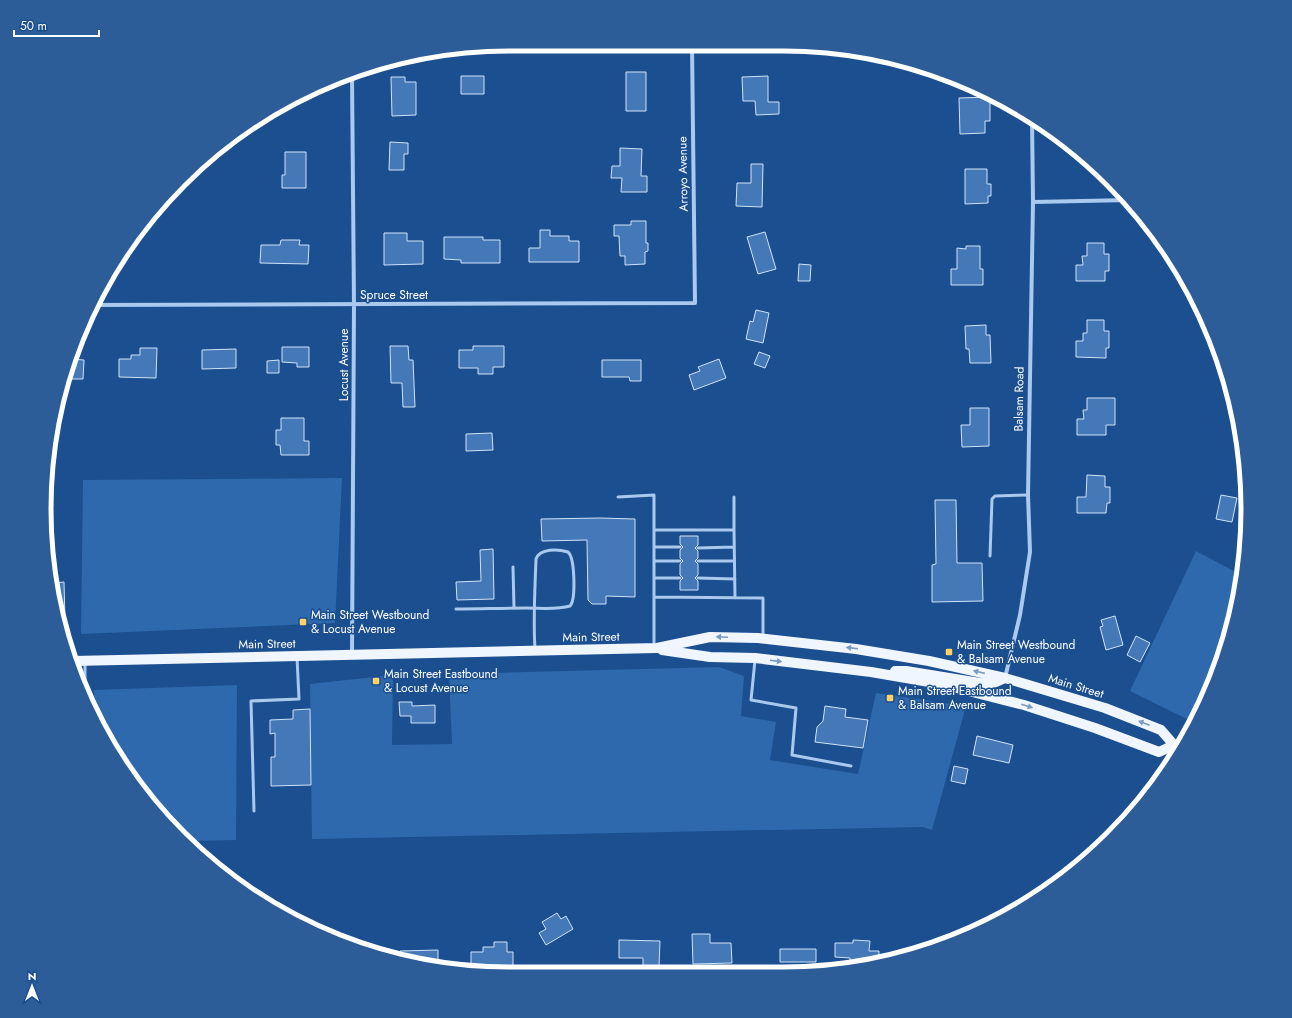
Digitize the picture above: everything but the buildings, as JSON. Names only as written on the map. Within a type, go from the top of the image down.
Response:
[{"type":"main road","name":"Main Street","points":[[77,662],[654,648],[710,637],[763,639],[856,649],[929,661],[1005,678],[1104,708],[1161,730],[1176,745]]},
{"type":"main road","name":"Main Street","points":[[654,648],[710,657],[755,658],[871,672],[941,684],[1024,705],[1095,728],[1159,752],[1174,747]]},
{"type":"main road","points":[[871,672],[906,671],[986,684],[1005,678]]},
{"type":"street","name":"Arroyo Avenue","points":[[692,51],[695,303]]},
{"type":"street","name":"Locust Avenue","points":[[352,79],[354,305],[352,655]]},
{"type":"street","name":"Balsam Road","points":[[1005,678],[1020,615],[1030,552],[1028,495],[1033,202],[1032,125]]},
{"type":"street","points":[[1033,202],[1121,200]]},
{"type":"street","name":"Spruce Street","points":[[99,305],[695,303]]},
{"type":"lane","points":[[618,497],[654,495],[654,648]]},
{"type":"lane","points":[[990,556],[992,499],[995,496],[1028,495]]},
{"type":"lane","points":[[734,497],[735,598]]},
{"type":"lane","points":[[655,530],[734,530]]},
{"type":"lane","points":[[654,547],[680,547]]},
{"type":"lane","points":[[698,548],[734,547]]},
{"type":"lane","points":[[456,609],[514,608],[535,608],[563,608],[570,606],[573,603],[572,562],[571,555],[568,552],[542,551],[538,554],[536,559],[535,608],[535,651]]},
{"type":"lane","points":[[654,561],[680,561]]},
{"type":"lane","points":[[698,561],[734,561]]},
{"type":"lane","points":[[513,567],[514,608]]},
{"type":"lane","points":[[654,578],[680,578]]},
{"type":"lane","points":[[698,578],[734,579]]},
{"type":"lane","points":[[654,597],[763,598],[763,639]]},
{"type":"lane","points":[[254,812],[251,701],[299,699],[297,656]]},
{"type":"lane","points":[[755,658],[751,700],[796,708],[792,755],[851,766]]},
{"type":"lane","points":[[84,661],[85,681]]},
{"type":"shaded area","points":[[342,478],[335,623],[81,634],[83,480]]},
{"type":"shaded area","points":[[1196,551],[1236,573],[1232,598],[1217,656],[1190,720],[1130,691]]},
{"type":"shaded area","points":[[719,667],[744,676],[741,716],[776,722],[770,760],[858,774],[876,693],[966,706],[932,830],[923,827],[312,839],[310,684],[393,675],[392,745],[452,744],[449,674]]},
{"type":"shaded area","points":[[237,685],[236,840],[194,841],[185,833],[146,788],[112,738],[95,704],[94,690]]},
{"type":"place","name":"Main Street Westbound & Locust Avenue","points":[[303,622]]},
{"type":"place","name":"Main Street Westbound & Balsam Avenue","points":[[949,652]]},
{"type":"place","name":"Main Street Eastbound & Locust Avenue","points":[[376,681]]},
{"type":"place","name":"Main Street Eastbound & Balsam Avenue","points":[[890,698]]}]
